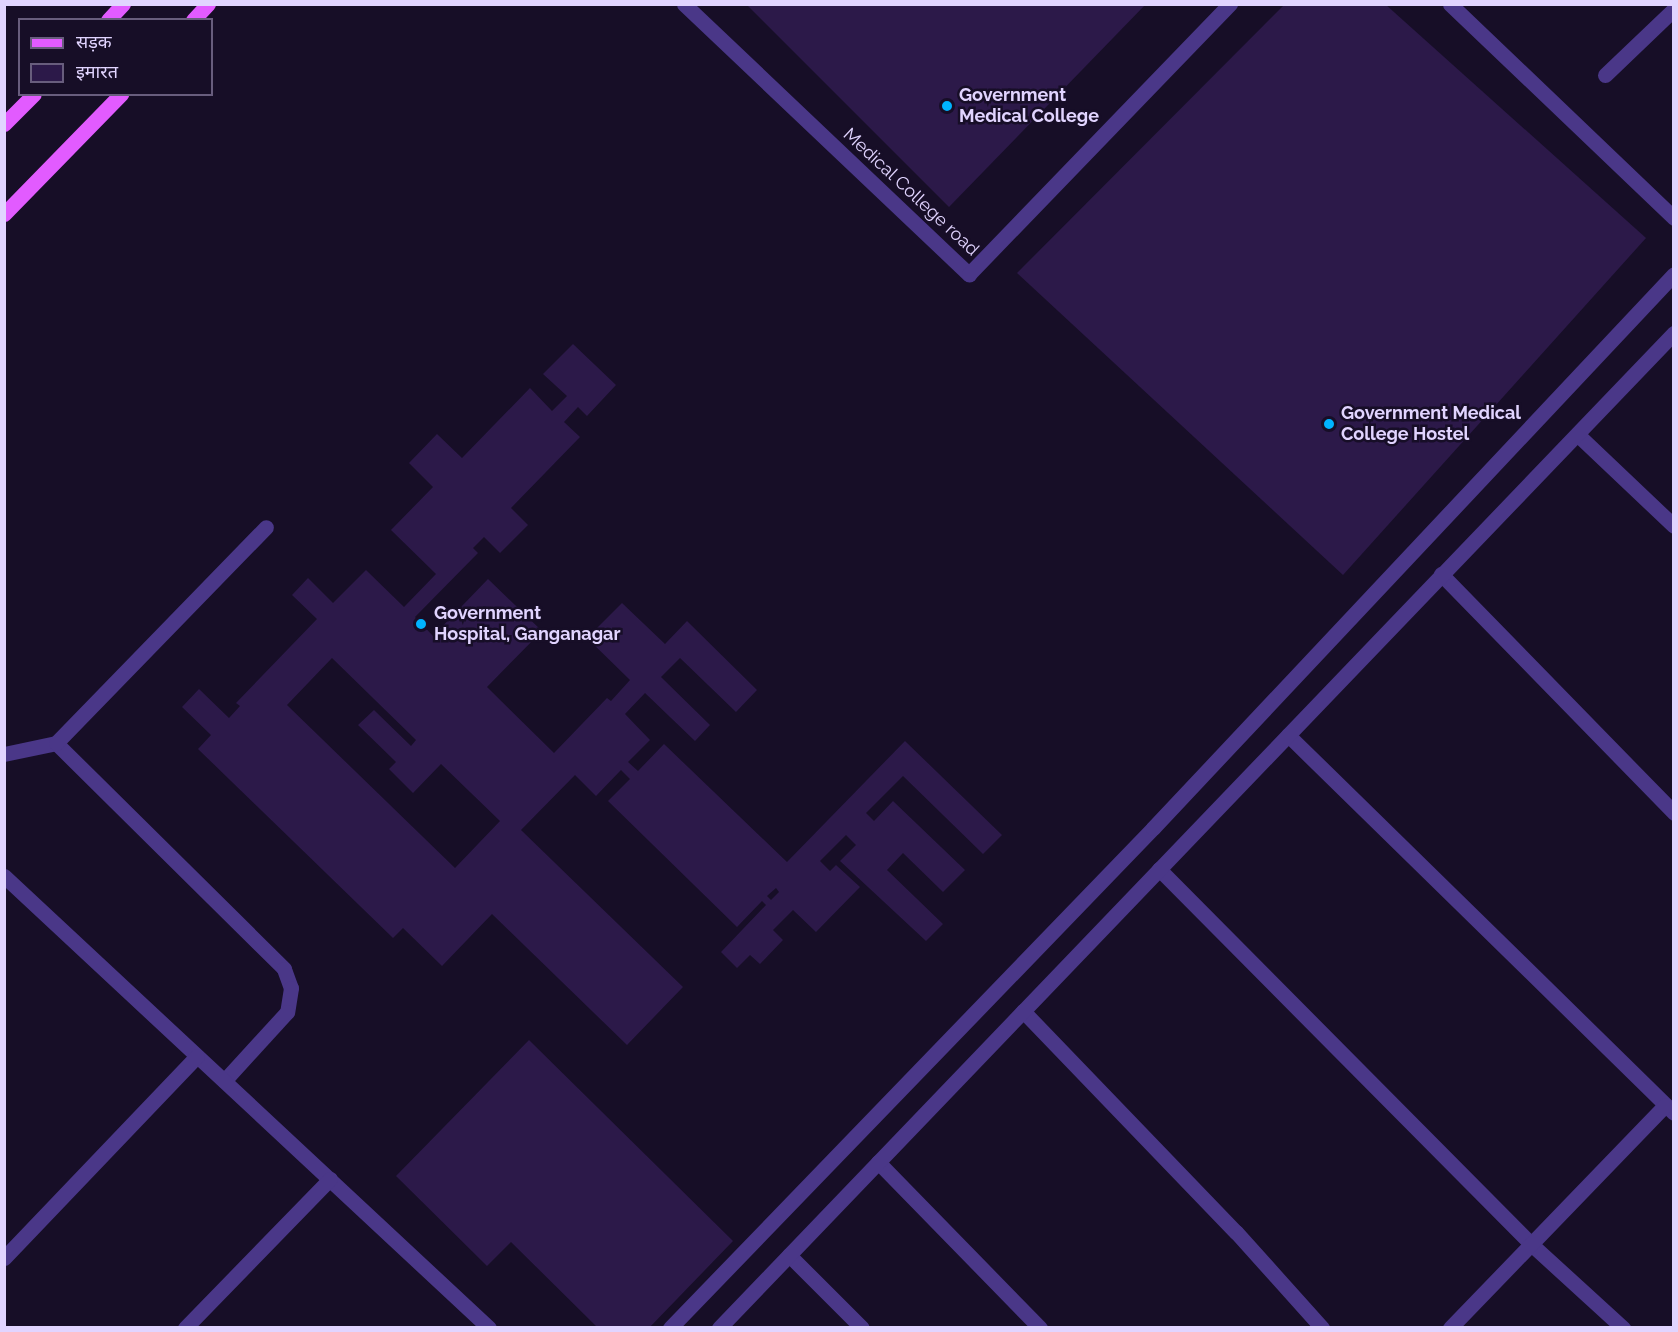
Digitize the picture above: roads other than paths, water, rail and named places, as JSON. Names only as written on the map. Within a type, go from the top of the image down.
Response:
[{"type":"main road","points":[[110,18],[123,4]]},
{"type":"main road","points":[[195,18],[208,4]]},
{"type":"main road","points":[[4,124],[32,96]]},
{"type":"main road","points":[[4,214],[119,96]]},
{"type":"street","name":"Medical College road","points":[[684,4],[969,274],[1230,4]]},
{"type":"street","points":[[1450,4],[1674,218]]},
{"type":"street","points":[[1605,75],[1674,9]]},
{"type":"street","points":[[670,1328],[1153,828],[1674,274]]},
{"type":"street","points":[[719,1328],[1674,333]]},
{"type":"street","points":[[1578,435],[1674,526]]},
{"type":"street","points":[[4,754],[56,743],[266,527]]},
{"type":"street","points":[[1441,574],[1674,813]]},
{"type":"street","points":[[1288,735],[1669,1109],[1531,1244],[1450,1328]]},
{"type":"street","points":[[56,743],[284,969],[291,988],[287,1012],[224,1081]]},
{"type":"street","points":[[1159,869],[1531,1244],[1623,1328]]},
{"type":"street","points":[[4,876],[489,1328]]},
{"type":"street","points":[[1023,1011],[1236,1232],[1322,1328]]},
{"type":"street","points":[[4,1258],[198,1056]]},
{"type":"street","points":[[878,1162],[1040,1328]]},
{"type":"street","points":[[185,1328],[330,1179]]},
{"type":"street","points":[[789,1255],[862,1328]]},
{"type":"place","name":"Government Medical College","points":[[947,106]]},
{"type":"place","name":"Government Medical College Hostel","points":[[1329,424]]},
{"type":"place","name":"Government Hospital, Ganganagar","points":[[421,624]]}]
